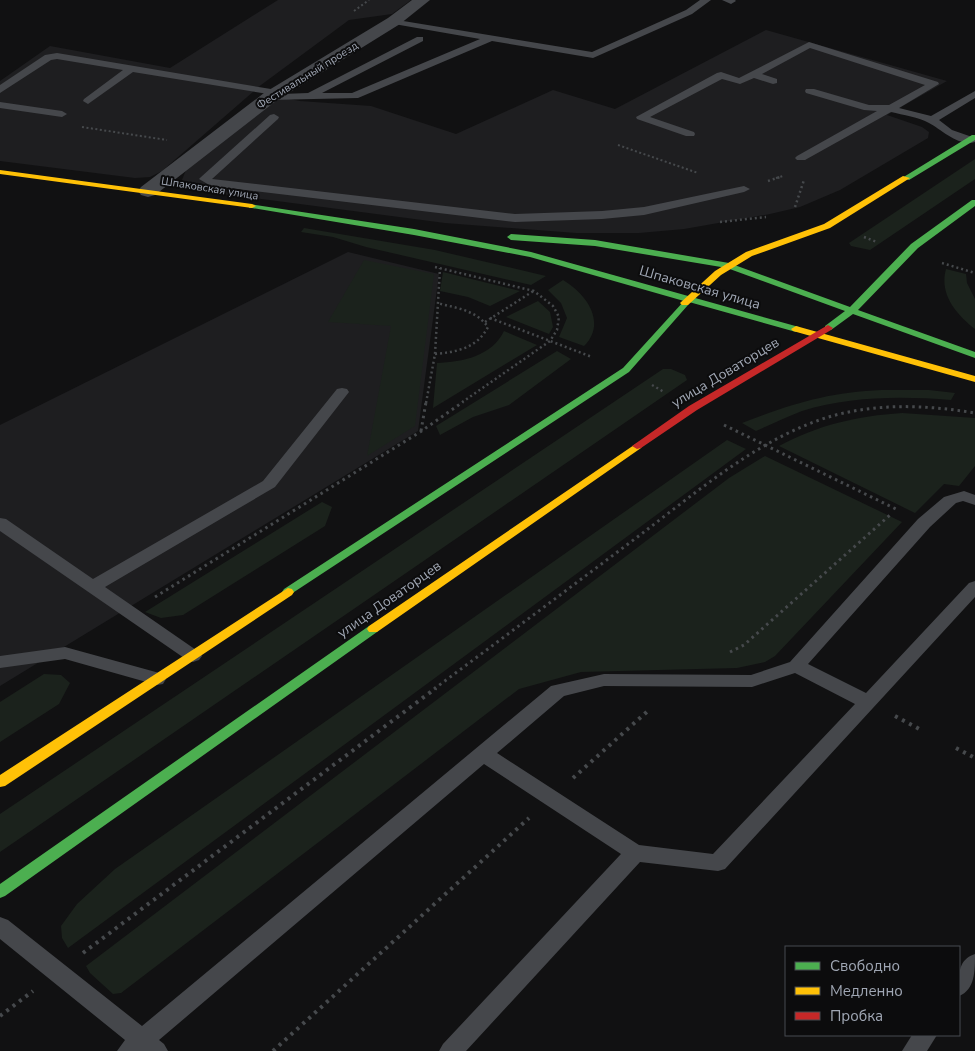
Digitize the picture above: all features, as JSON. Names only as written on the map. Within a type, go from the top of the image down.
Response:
[{"type":"main road","points":[[0,782],[626,370],[679,309],[712,278],[729,266],[750,254],[827,226],[973,138]]},
{"type":"main road","name":"Шпаковская улица","points":[[0,172],[148,191],[415,231],[531,255],[975,379]]},
{"type":"main road","name":"улица Доваторцев","points":[[0,892],[457,570],[693,408],[843,318],[868,296],[908,252],[975,202]]},
{"type":"main road","name":"Шпаковская улица","points":[[415,231],[595,242],[729,266],[975,355]]},
{"type":"street","name":"Фестивальный проезд","points":[[148,191],[273,95],[394,21],[422,0]]},
{"type":"lane","points":[[394,21],[593,55],[689,12],[706,0]]},
{"type":"lane","points":[[0,90],[48,58],[57,56],[132,68],[273,95],[354,96],[492,37]]},
{"type":"lane","points":[[309,96],[420,39]]},
{"type":"lane","points":[[690,134],[641,117],[721,75],[740,81],[809,45],[934,84],[801,158]]},
{"type":"lane","points":[[88,101],[132,68]]},
{"type":"lane","points":[[752,75],[773,80]]},
{"type":"lane","points":[[810,91],[868,108],[888,108],[932,120],[948,132],[973,138]]},
{"type":"lane","points":[[932,120],[975,94]]},
{"type":"lane","points":[[0,105],[62,114]]},
{"type":"lane","points":[[250,112],[289,119]]},
{"type":"lane","points":[[274,116],[205,179],[212,183],[515,218],[602,215],[644,211],[744,189]]},
{"type":"lane","points":[[93,587],[269,484],[342,392]]},
{"type":"lane","points":[[0,926],[58,972],[143,1048],[558,691],[604,680],[752,681],[796,666],[924,523],[950,500],[964,496],[975,500]]},
{"type":"lane","points":[[0,523],[193,656]]},
{"type":"lane","points":[[483,754],[635,853],[718,863],[975,587]]},
{"type":"lane","points":[[0,662],[65,653],[157,679]]},
{"type":"lane","points":[[796,666],[868,702]]},
{"type":"lane","points":[[451,1051],[635,853]]},
{"type":"lane","points":[[960,985],[975,963]]},
{"type":"lane","points":[[914,1051],[924,1036]]},
{"type":"path","points":[[794,216],[805,175]]},
{"type":"path","points":[[130,612],[420,432],[550,341],[559,327],[558,314],[547,300],[534,291],[431,266]]},
{"type":"path","points":[[420,432],[435,354],[440,268]]},
{"type":"path","points":[[435,354],[457,352],[474,344],[485,336],[488,328],[484,319],[472,312],[437,303]]},
{"type":"path","points":[[0,1016],[721,474],[765,446],[812,423],[855,411],[941,408],[975,413]]},
{"type":"path","points":[[728,654],[744,645],[896,510]]},
{"type":"path","points":[[571,780],[680,681]]},
{"type":"path","points":[[956,748],[975,758]]},
{"type":"path","points":[[273,1051],[535,813]]},
{"type":"shaded area","points":[[278,0],[411,0],[392,14],[349,20],[261,85],[162,171],[150,177],[135,178],[0,161],[0,81],[50,46],[170,68]]},
{"type":"shaded area","points":[[766,30],[947,81],[887,115],[922,127],[929,132],[928,138],[840,190],[800,207],[684,229],[639,233],[576,233],[445,223],[200,191],[189,188],[182,180],[186,170],[278,97],[300,101],[371,106],[456,134],[553,90],[615,109]]},
{"type":"shaded area","points":[[975,159],[975,179],[870,250],[851,246],[849,243]]},
{"type":"shaded area","points":[[304,228],[435,250],[546,276],[531,285],[366,247],[333,237],[301,232]]},
{"type":"shaded area","points":[[348,252],[439,274],[418,431],[0,686],[0,425]]},
{"type":"shaded area","points":[[364,260],[434,274],[415,426],[367,456],[391,326],[328,322]]},
{"type":"shaded area","points":[[946,269],[966,274],[967,283],[975,299],[975,329],[961,317],[947,295],[944,278]]},
{"type":"shaded area","points":[[443,272],[520,291],[490,306],[468,297],[440,291]]},
{"type":"shaded area","points":[[563,280],[580,293],[591,310],[594,319],[591,337],[584,346],[559,337],[567,318],[561,303],[548,290]]},
{"type":"shaded area","points":[[538,301],[550,312],[553,327],[549,334],[506,317]]},
{"type":"shaded area","points":[[504,331],[537,345],[433,408],[437,363],[457,361],[476,356],[499,340]]},
{"type":"shaded area","points":[[557,351],[571,359],[509,405],[473,417],[440,435],[436,426]]},
{"type":"shaded area","points":[[663,369],[671,369],[685,375],[687,380],[0,852],[0,814]]},
{"type":"shaded area","points":[[882,390],[929,390],[955,393],[951,400],[876,398],[839,402],[802,411],[756,431],[742,423],[777,410],[827,396]]},
{"type":"shaded area","points":[[902,413],[975,418],[975,466],[959,486],[944,484],[915,513],[779,446],[823,427],[869,416]]},
{"type":"shaded area","points":[[727,440],[746,449],[68,948],[62,938],[61,926],[77,904],[115,869]]},
{"type":"shaded area","points":[[765,456],[902,522],[775,656],[765,662],[737,668],[581,672],[519,689],[121,993],[113,994],[90,973],[86,966],[729,478]]},
{"type":"shaded area","points":[[322,502],[332,507],[325,526],[183,615],[161,618],[145,612]]},
{"type":"shaded area","points":[[44,674],[61,675],[70,683],[59,704],[0,742],[0,702]]},
{"type":"traffic: fast","points":[[906,178],[975,137]]},
{"type":"traffic: fast","points":[[828,328],[860,303],[914,246],[975,202]]},
{"type":"traffic: fast","points":[[252,206],[414,232],[531,255],[796,329]]},
{"type":"traffic: fast","points":[[511,237],[595,243],[729,266],[975,355]]},
{"type":"traffic: fast","points":[[288,592],[626,370],[685,303]]},
{"type":"traffic: fast","points":[[0,892],[373,629]]},
{"type":"traffic: slow","points":[[0,172],[252,206]]},
{"type":"traffic: slow","points":[[685,303],[718,273],[749,254],[827,226],[906,178]]},
{"type":"traffic: slow","points":[[796,329],[975,379]]},
{"type":"traffic: slow","points":[[373,629],[637,446]]},
{"type":"traffic: slow","points":[[0,782],[288,592]]},
{"type":"traffic: jam","points":[[637,446],[693,408],[828,328]]}]
